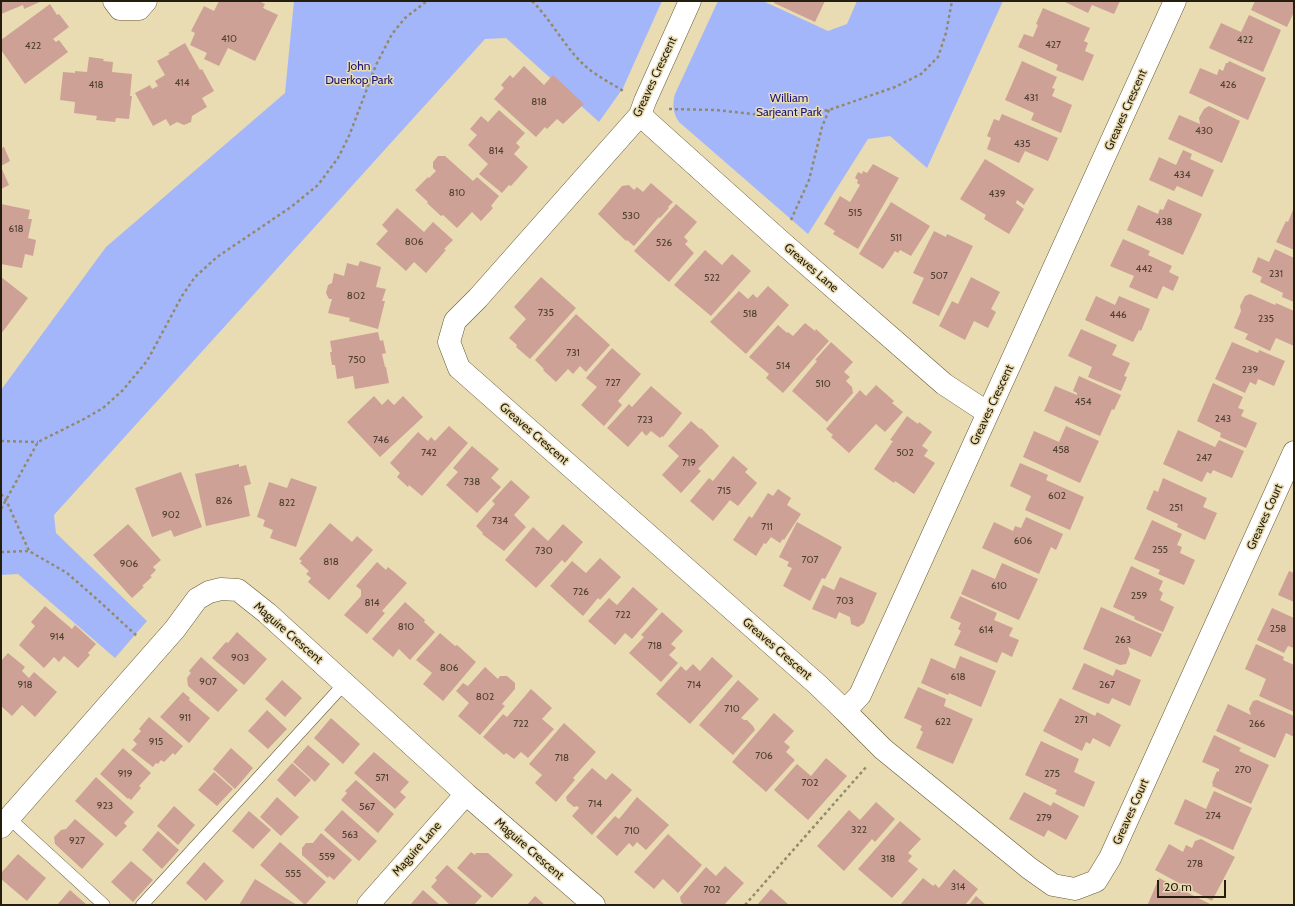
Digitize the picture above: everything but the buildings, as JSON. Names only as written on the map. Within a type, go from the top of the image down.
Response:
[{"type":"street","points":[[114,1],[120,9],[139,9],[146,1]]},
{"type":"street","name":"Greaves Crescent","points":[[690,1],[642,108],[478,298],[455,321],[449,342],[459,368],[812,680],[845,711],[860,695],[1176,1]]},
{"type":"street","name":"Greaves Lane","points":[[642,108],[944,384],[988,413]]},
{"type":"street","name":"Greaves Court","points":[[845,711],[883,749],[1029,868],[1054,885],[1075,889],[1096,881],[1110,858],[1294,452]]},
{"type":"street","name":"Maguire Crescent","points":[[5,822],[175,629],[197,599],[209,592],[221,589],[238,590],[267,613],[588,903]]},
{"type":"street","name":"Maguire Lane","points":[[368,905],[466,794]]},
{"type":"lane","points":[[142,905],[345,683]]},
{"type":"lane","points":[[5,822],[104,905]]},
{"type":"path","points":[[1,441],[38,442],[103,408],[123,390],[147,361],[182,296],[196,277],[217,257],[291,207],[318,185],[338,158],[349,136],[376,65],[392,34],[406,18],[427,1]]},
{"type":"path","points":[[532,1],[539,8],[561,40],[583,64],[628,94],[642,108],[670,110],[690,108],[774,115],[829,110],[895,87],[921,74],[938,56],[946,33],[952,1]]},
{"type":"path","points":[[788,224],[800,203],[809,180],[822,127],[829,110]]},
{"type":"path","points":[[1,510],[38,442]]},
{"type":"path","points":[[1,494],[6,500],[29,551]]},
{"type":"path","points":[[1,552],[29,551],[67,573],[140,639]]},
{"type":"path","points":[[745,905],[869,764],[859,755],[872,739]]},
{"type":"green space","name":"John Duerkop Park","points":[[294,1],[662,1],[623,88],[599,122],[506,38],[485,39],[54,515],[56,533],[147,621],[115,658],[18,574],[1,575],[1,390],[106,247],[285,93]]},
{"type":"green space","name":"William Sarjeant Park","points":[[718,1],[763,1],[828,31],[847,24],[857,1],[1003,1],[927,168],[890,136],[868,139],[808,234],[679,122],[675,115],[673,105],[675,94]]}]
